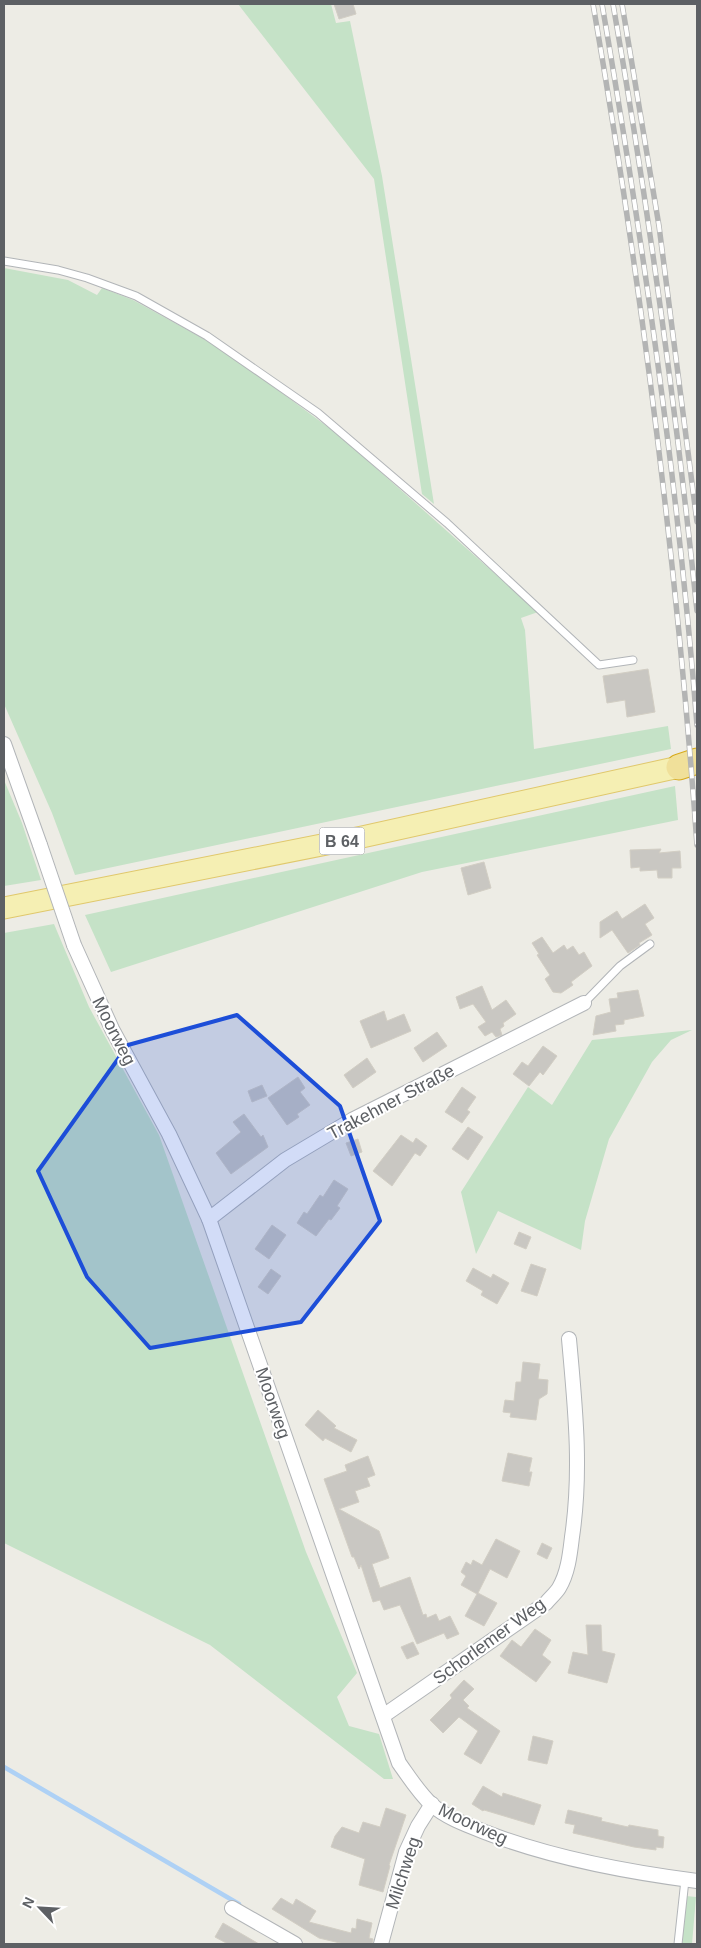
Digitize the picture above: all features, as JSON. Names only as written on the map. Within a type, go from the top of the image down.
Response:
[{"type":"main road","name":"B 64","points":[[4,908],[362,837],[691,764]]},
{"type":"street","name":"Moorweg","points":[[4,744],[74,945],[112,1029],[169,1134],[209,1219],[399,1763],[415,1786],[432,1804],[467,1825],[524,1847],[602,1866],[691,1881]]},
{"type":"street","name":"Trakehner Straße","points":[[209,1219],[285,1160],[352,1120],[584,1003]]},
{"type":"street","name":"Schorlemer Weg","points":[[383,1716],[546,1603],[559,1588],[568,1563],[575,1515],[579,1463],[576,1408],[568,1338]]},
{"type":"street","name":"Milchweg","points":[[381,1944],[406,1852],[418,1826],[432,1804]]},
{"type":"street","points":[[232,1908],[295,1944]]},
{"type":"lane","points":[[4,261],[58,270],[87,278],[136,296],[207,336],[326,420],[447,523],[599,665],[633,660]]},
{"type":"lane","points":[[584,1003],[620,966],[650,944]]},
{"type":"lane","points":[[678,1944],[691,1881]]},
{"type":"highlighted area","points":[[237,1015],[340,1106],[380,1221],[301,1322],[150,1348],[87,1277],[38,1171],[128,1045]]},
{"type":"green space","points":[[238,4],[331,4],[336,23],[350,21],[382,176],[434,504],[422,494],[374,179]]},
{"type":"green space","points":[[4,268],[68,280],[97,295],[102,288],[133,300],[236,359],[340,436],[538,612],[521,618],[525,630],[534,749],[668,726],[671,749],[75,875],[52,813],[4,704]]},
{"type":"green space","points":[[4,780],[22,823],[41,880],[4,886]]},
{"type":"green space","points":[[675,786],[678,820],[422,872],[111,972],[85,915]]},
{"type":"green space","points":[[54,924],[89,1007],[159,1135],[306,1552],[357,1673],[337,1697],[349,1726],[379,1734],[393,1779],[384,1779],[210,1645],[4,1543],[4,933]]},
{"type":"green space","points":[[692,1030],[671,1040],[652,1062],[609,1139],[585,1221],[581,1250],[498,1211],[476,1254],[461,1192],[528,1087],[552,1105],[592,1040]]},
{"type":"green space","points":[[686,1896],[696,1897],[692,1944],[682,1944]]},
{"type":"building","points":[[334,4],[353,4],[356,14],[339,19]]},
{"type":"building","points":[[648,669],[655,712],[627,717],[625,700],[607,703],[603,676]]},
{"type":"building","points":[[661,849],[659,853],[680,851],[681,868],[672,868],[672,878],[658,878],[657,870],[640,871],[640,867],[631,868],[630,850]]},
{"type":"building","points":[[484,862],[491,888],[468,895],[461,868]]},
{"type":"building","points":[[645,904],[654,918],[645,924],[652,935],[639,943],[640,945],[628,953],[612,930],[600,938],[600,922],[617,911],[622,919]]},
{"type":"building","points":[[542,937],[553,953],[564,945],[567,950],[573,946],[579,955],[584,952],[592,966],[571,982],[573,985],[561,993],[553,992],[545,979],[550,975],[537,955],[539,954],[532,943]]},
{"type":"building","points":[[482,986],[492,1010],[506,1000],[516,1014],[503,1023],[504,1026],[500,1029],[502,1035],[496,1037],[492,1032],[485,1036],[478,1027],[486,1022],[473,1004],[460,1009],[456,997]]},
{"type":"building","points":[[638,990],[644,1016],[624,1020],[624,1024],[615,1025],[616,1031],[593,1035],[596,1016],[611,1012],[609,999],[618,998],[617,993]]},
{"type":"building","points":[[384,1011],[387,1021],[404,1014],[411,1031],[371,1048],[360,1021]]},
{"type":"building","points":[[437,1032],[447,1046],[423,1062],[414,1048]]},
{"type":"building","points":[[543,1046],[557,1056],[543,1075],[540,1072],[529,1086],[513,1074],[522,1062],[528,1066]]},
{"type":"building","points":[[367,1058],[376,1072],[353,1088],[344,1075]]},
{"type":"building","points":[[298,1077],[305,1088],[300,1092],[310,1105],[297,1114],[299,1117],[287,1125],[268,1098]]},
{"type":"building","points":[[262,1085],[267,1096],[252,1102],[248,1091]]},
{"type":"building","points":[[462,1087],[476,1097],[467,1110],[470,1112],[462,1123],[445,1112]]},
{"type":"building","points":[[244,1114],[261,1137],[263,1135],[268,1147],[231,1174],[216,1153],[241,1132],[233,1122]]},
{"type":"building","points":[[468,1127],[483,1137],[468,1160],[452,1149]]},
{"type":"building","points":[[401,1135],[413,1143],[416,1138],[427,1146],[420,1156],[415,1153],[392,1186],[373,1171]]},
{"type":"building","points":[[358,1139],[362,1152],[351,1156],[346,1143]]},
{"type":"building","points":[[334,1180],[348,1189],[337,1206],[340,1208],[316,1236],[297,1223],[304,1212],[307,1214],[320,1195],[323,1197]]},
{"type":"building","points":[[272,1225],[286,1235],[269,1259],[255,1249]]},
{"type":"building","points":[[519,1232],[531,1237],[526,1249],[514,1244]]},
{"type":"building","points":[[531,1264],[546,1269],[537,1296],[521,1291]]},
{"type":"building","points":[[473,1268],[491,1278],[493,1274],[509,1283],[497,1304],[481,1295],[483,1291],[466,1281]]},
{"type":"building","points":[[271,1269],[281,1276],[268,1294],[258,1287]]},
{"type":"building","points":[[523,1362],[540,1364],[538,1379],[548,1380],[547,1394],[539,1399],[536,1420],[510,1417],[511,1413],[503,1412],[505,1400],[514,1401],[516,1382],[521,1382]]},
{"type":"building","points":[[318,1410],[336,1426],[334,1428],[357,1440],[351,1452],[325,1438],[323,1441],[305,1425]]},
{"type":"building","points":[[508,1453],[532,1458],[529,1486],[502,1481]]},
{"type":"building","points":[[368,1456],[375,1475],[367,1478],[370,1486],[355,1491],[359,1502],[339,1509],[379,1531],[389,1558],[372,1564],[380,1588],[410,1577],[423,1615],[426,1614],[427,1618],[436,1614],[439,1621],[450,1616],[459,1634],[447,1639],[444,1633],[417,1644],[400,1605],[384,1610],[380,1600],[373,1602],[361,1565],[359,1569],[354,1557],[352,1557],[324,1479],[347,1471],[345,1465]]},
{"type":"building","points":[[496,1539],[520,1551],[507,1578],[490,1569],[478,1593],[497,1603],[484,1626],[465,1616],[477,1594],[461,1585],[466,1576],[461,1572],[466,1562],[471,1565],[473,1560],[482,1565]]},
{"type":"building","points":[[542,1543],[552,1548],[547,1559],[537,1554]]},
{"type":"building","points":[[586,1625],[601,1625],[602,1651],[615,1654],[607,1683],[568,1673],[573,1652],[588,1655]]},
{"type":"building","points":[[535,1629],[551,1640],[542,1655],[551,1662],[536,1682],[500,1656],[512,1640],[521,1647]]},
{"type":"building","points":[[413,1642],[419,1654],[407,1659],[401,1647]]},
{"type":"building","points":[[464,1680],[474,1689],[463,1700],[469,1706],[467,1708],[500,1731],[481,1764],[464,1754],[478,1731],[459,1717],[443,1733],[430,1720],[452,1698],[450,1695]]},
{"type":"building","points":[[533,1736],[553,1741],[547,1764],[528,1760]]},
{"type":"building","points":[[483,1786],[502,1797],[503,1793],[541,1805],[534,1825],[483,1811],[472,1804]]},
{"type":"building","points":[[386,1808],[406,1815],[389,1865],[383,1892],[359,1885],[365,1859],[331,1847],[335,1836],[342,1827],[359,1833],[363,1822],[380,1827]]},
{"type":"building","points":[[568,1810],[602,1818],[601,1821],[628,1827],[629,1825],[658,1830],[658,1836],[664,1837],[663,1848],[656,1847],[656,1850],[634,1847],[573,1833],[575,1825],[565,1823]]},
{"type":"building","points":[[281,1898],[293,1905],[296,1899],[316,1911],[309,1922],[351,1933],[352,1928],[356,1929],[357,1919],[372,1923],[369,1938],[373,1939],[372,1944],[344,1944],[319,1938],[272,1909]]},
{"type":"building","points":[[223,1923],[259,1944],[228,1944],[215,1937]]},
{"type":"waterway","points":[[4,1767],[239,1904]]},
{"type":"railway","points":[[593,4],[627,213],[656,423],[679,634],[697,845]]},
{"type":"railway","points":[[602,4],[658,363],[680,544],[697,725]]},
{"type":"railway","points":[[613,4],[638,155],[660,307],[697,611]]},
{"type":"railway","points":[[622,4],[659,226],[697,522]]}]
